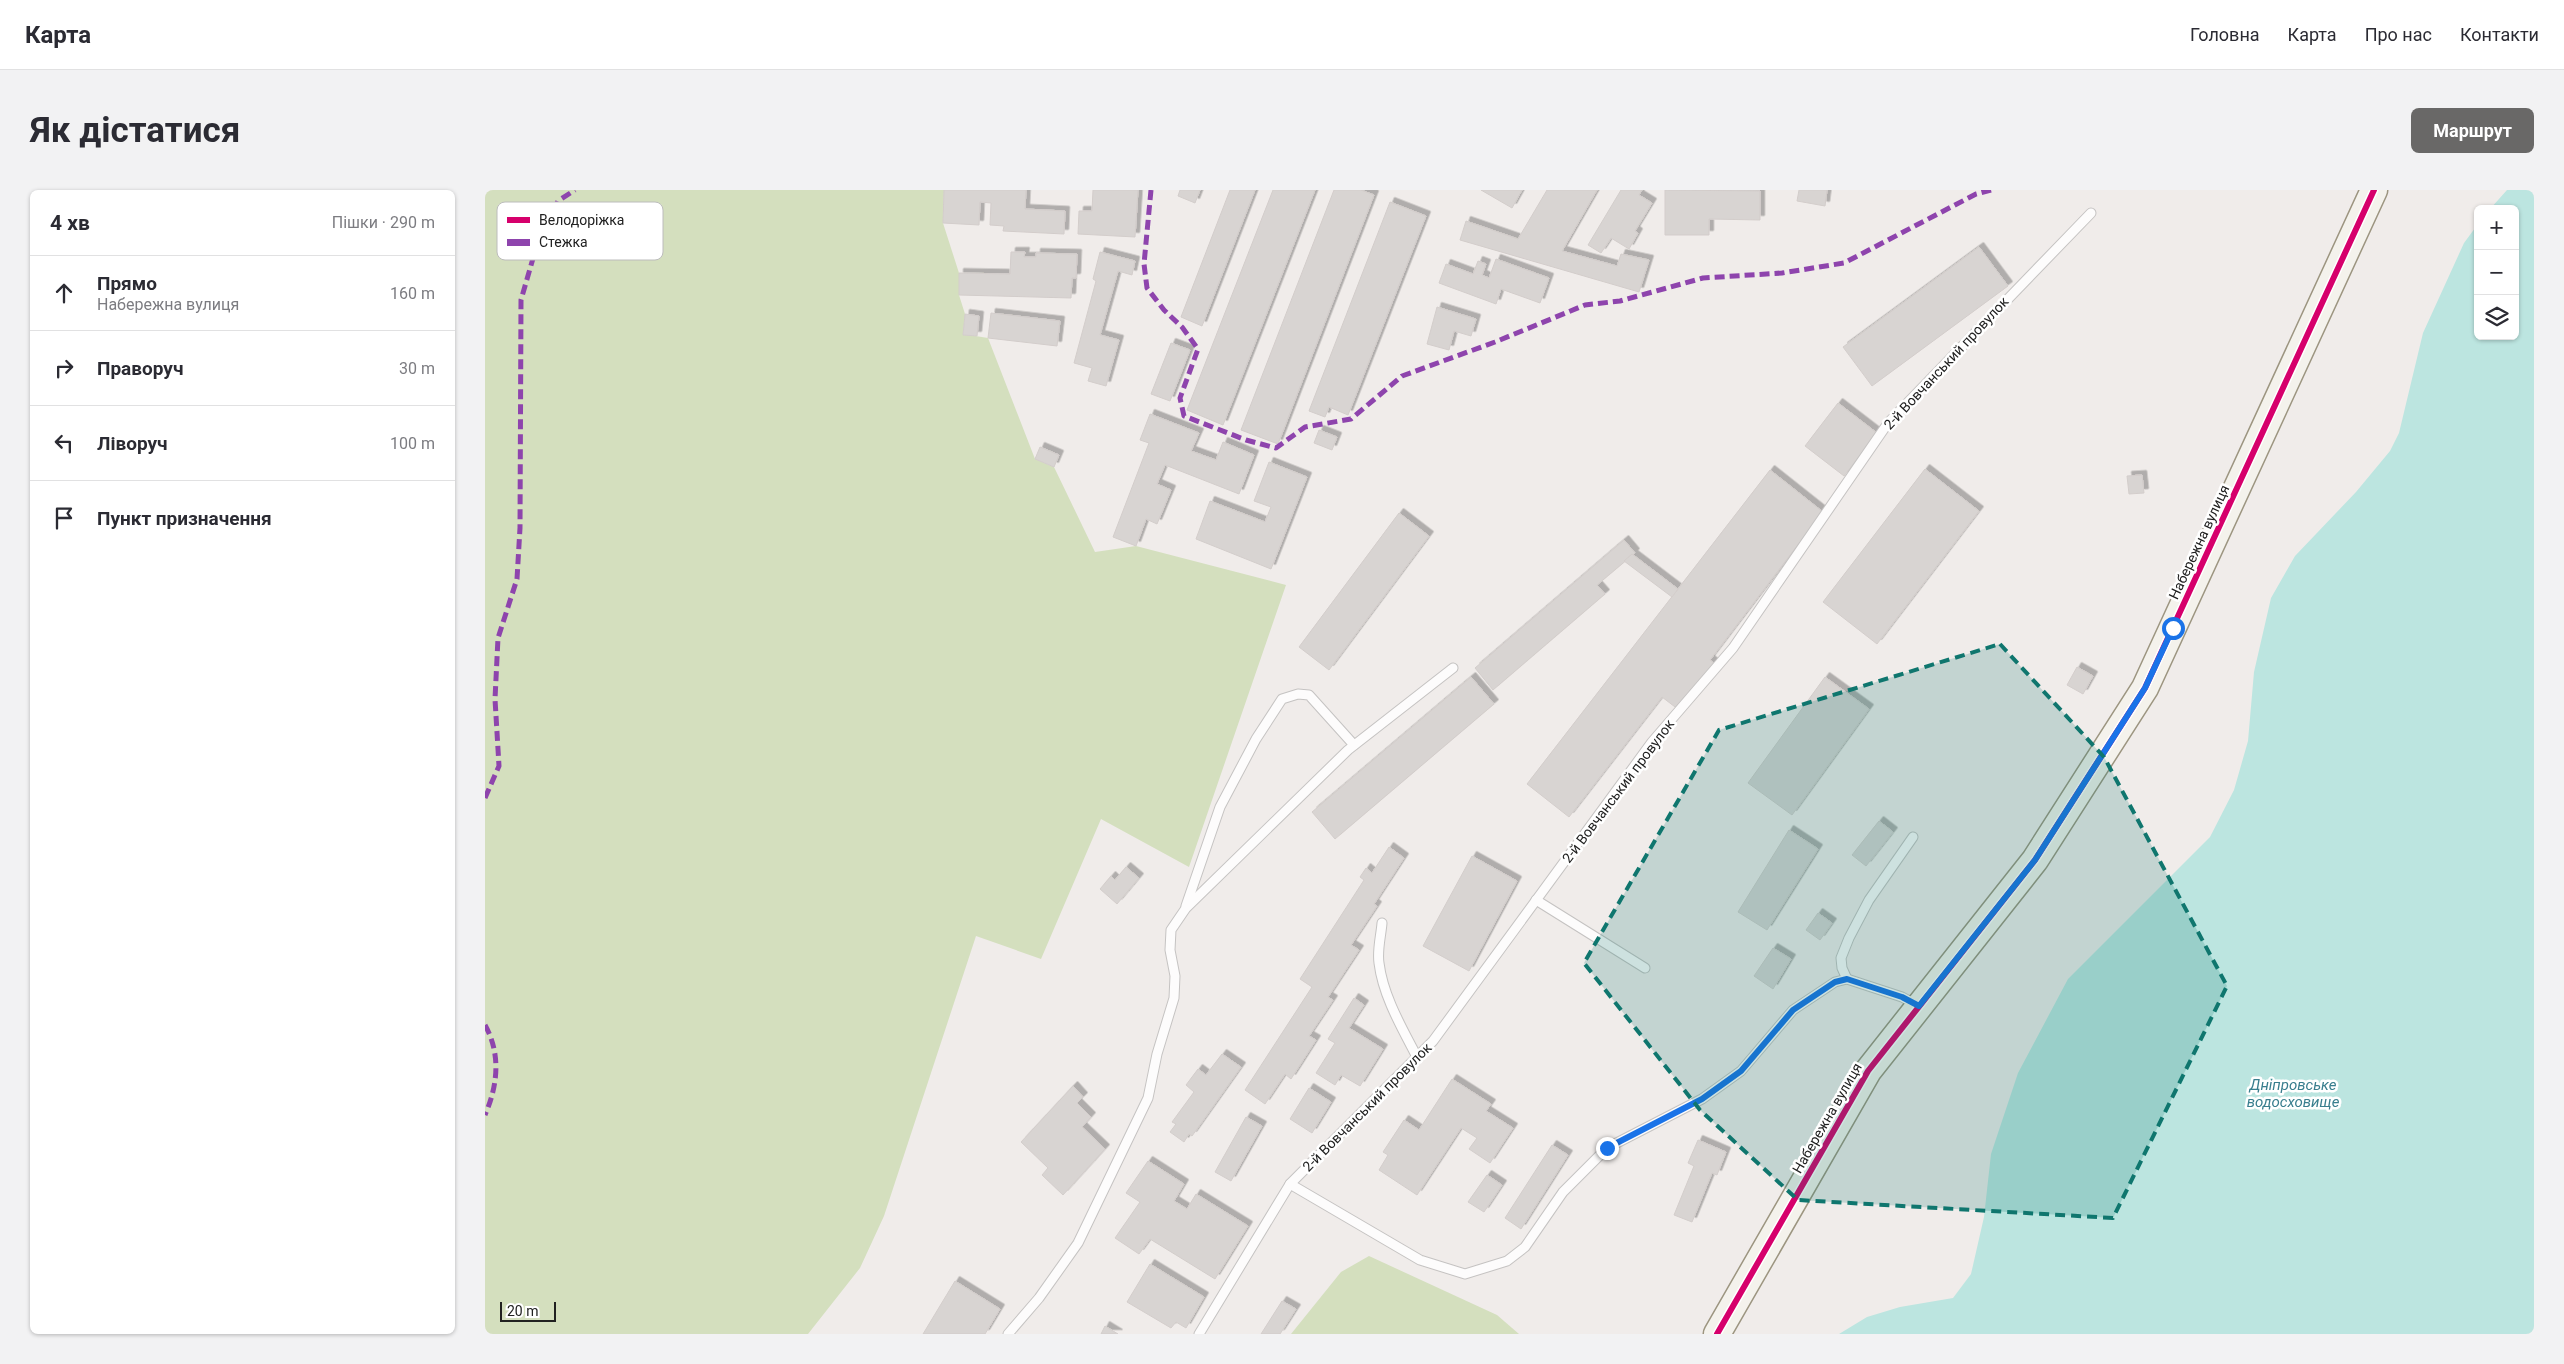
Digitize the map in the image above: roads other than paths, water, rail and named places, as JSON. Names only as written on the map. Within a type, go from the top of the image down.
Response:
[{"type":"street","name":"Набережна вулиця","points":[[1717,1334],[1868,1071],[2035,860],[2145,688],[2374,190]]},
{"type":"lane","name":"2-й Вовчанський провулок","points":[[1199,1334],[1291,1184],[1433,1041],[1652,742],[1733,648],[1889,423],[2091,213]]},
{"type":"lane","points":[[1008,1334],[1039,1298],[1078,1243],[1148,1098],[1157,1054],[1174,998],[1175,976],[1170,950],[1171,930],[1186,908],[1354,746],[1453,668]]},
{"type":"lane","points":[[1186,908],[1220,807],[1256,739],[1282,699],[1298,694],[1309,695],[1354,746]]},
{"type":"lane","points":[[1847,979],[1841,968],[1841,958],[1849,938],[1869,900],[1913,837]]},
{"type":"lane","points":[[1536,900],[1645,968]]},
{"type":"lane","points":[[1382,923],[1378,961],[1383,983],[1399,1022],[1417,1057]]},
{"type":"lane","points":[[1291,1184],[1420,1260],[1465,1274],[1507,1261],[1525,1247],[1563,1192],[1607,1148],[1702,1099],[1741,1071],[1793,1010],[1835,982],[1847,979],[1902,997],[1919,1006]]},
{"type":"water","name":"Дніпровське водосховище","points":[[2507,190],[2534,190],[2534,1334],[1839,1334],[1867,1317],[1900,1307],[1953,1298],[1971,1274],[1984,1217],[1991,1154],[2018,1073],[2068,979],[2210,837],[2234,790],[2248,741],[2254,672],[2271,598],[2295,556],[2356,492],[2390,451],[2399,433],[2423,333],[2464,243],[2474,229],[2474,340],[2519,340],[2519,205],[2494,205]]}]
